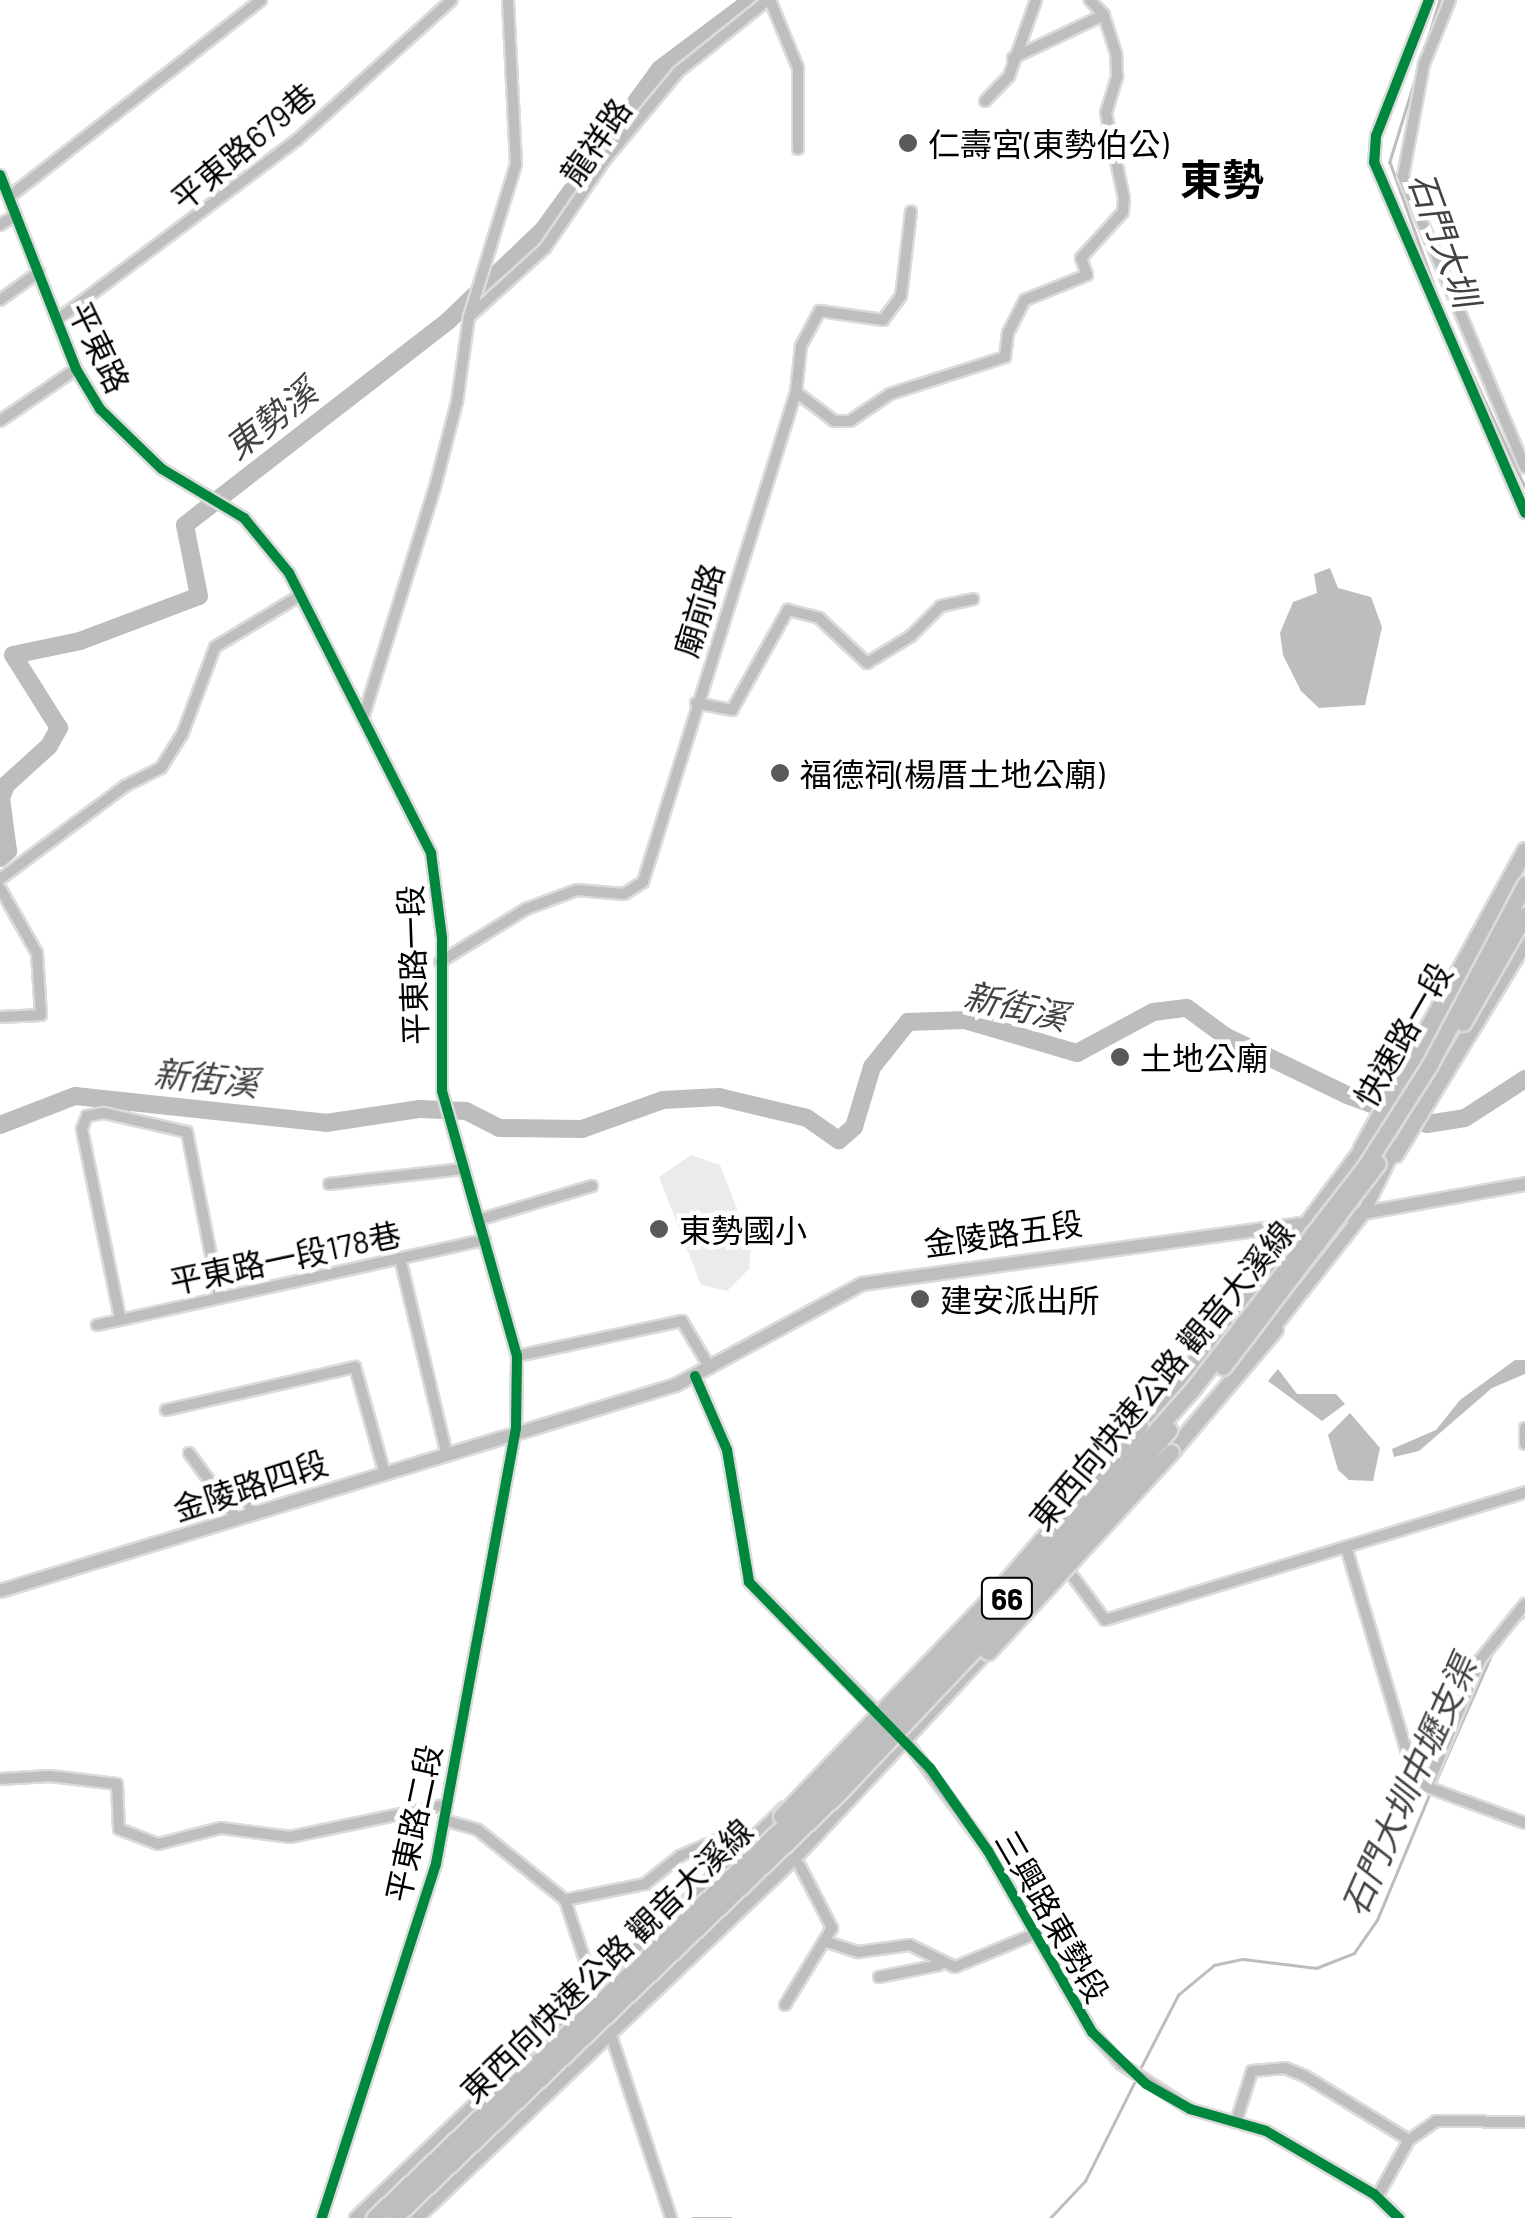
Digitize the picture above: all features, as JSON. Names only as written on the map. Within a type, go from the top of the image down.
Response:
[{"type":"highway","points":[[1362,1148],[1391,1103],[1525,850]]},
{"type":"highway","name":"東西向快速公路 觀音大溪線","points":[[394,2218],[717,1901],[1022,1582],[1292,1265],[1429,1066],[1525,884]]},
{"type":"highway","name":"東西向快速公路 觀音大溪線","points":[[374,2218],[840,1792],[1055,1565],[1261,1322],[1356,1200],[1525,915]]},
{"type":"highway","points":[[1399,1147],[1460,1052],[1525,936]]},
{"type":"highway","points":[[717,1901],[739,1859],[1002,1586],[1253,1292]]},
{"type":"highway","points":[[717,1901],[813,1832],[1066,1572],[1276,1329]]},
{"type":"main road","name":"快速路一段","points":[[1391,1103],[1525,864]]},
{"type":"main road","name":"快速路一段","points":[[1420,1112],[1525,936]]},
{"type":"main road","name":"快速路一段","points":[[1363,1214],[1399,1147]]},
{"type":"main road","name":"快速路一段","points":[[1312,1222],[1362,1148]]},
{"type":"main road","name":"金陵路五段","points":[[516,1428],[695,1376],[862,1284],[1152,1239],[1312,1222],[1525,1184]]},
{"type":"main road","name":"66","points":[[417,2218],[610,2030],[796,1857],[907,1740],[1276,1329],[1363,1214]]},
{"type":"main road","name":"66","points":[[356,2218],[882,1717],[998,1598],[1232,1327],[1253,1292],[1312,1222]]},
{"type":"main road","name":"金陵路四段","points":[[0,1591],[516,1428]]},
{"type":"street","points":[[9,197],[261,0]]},
{"type":"street","name":"平東路679巷","points":[[58,320],[298,139],[452,0]]},
{"type":"street","name":"龍祥路","points":[[363,718],[439,470],[469,317],[516,164],[508,0]]},
{"type":"street","points":[[769,0],[798,68],[798,149]]},
{"type":"street","name":"龍祥路","points":[[469,317],[546,248],[605,160],[678,72],[769,0]]},
{"type":"street","points":[[985,101],[1009,76],[1012,58],[1036,0]]},
{"type":"street","points":[[796,392],[834,422],[850,421],[890,394],[1005,357],[1008,333],[1025,300],[1086,275],[1081,258],[1123,212],[1106,114],[1118,76],[1116,53],[1104,15],[1090,0]]},
{"type":"street","points":[[1430,0],[1376,136],[1374,162],[1525,512]]},
{"type":"street","points":[[1450,0],[1424,64],[1403,176],[1525,468]]},
{"type":"street","points":[[1012,58],[1104,15]]},
{"type":"street","name":"平東路","points":[[0,174],[76,369],[124,439],[162,469],[212,496]]},
{"type":"street","name":"廟前路","points":[[440,962],[486,928],[543,902],[577,890],[634,892],[663,820],[696,703],[796,392],[801,346],[820,311],[883,320],[901,296],[911,212]]},
{"type":"street","points":[[0,225],[16,215]]},
{"type":"street","points":[[0,300],[39,272]]},
{"type":"street","points":[[0,421],[76,369]]},
{"type":"street","name":"平東路一段","points":[[212,496],[244,518],[301,595],[431,852],[439,888],[442,1091],[449,1130],[517,1356],[516,1428]]},
{"type":"street","points":[[0,879],[125,786],[161,768],[182,735],[215,647],[301,595]]},
{"type":"street","points":[[696,703],[732,710],[788,610],[818,618],[867,663],[911,636],[941,606],[973,598]]},
{"type":"street","points":[[0,888],[37,952],[41,1016],[0,1016]]},
{"type":"street","points":[[120,1318],[82,1129],[87,1116],[104,1113],[186,1132],[219,1297]]},
{"type":"street","points":[[329,1184],[462,1169]]},
{"type":"street","points":[[478,1220],[592,1186]]},
{"type":"street","name":"平東路一段178巷","points":[[96,1325],[485,1240]]},
{"type":"street","points":[[400,1258],[446,1451]]},
{"type":"street","points":[[517,1356],[682,1321],[710,1368]]},
{"type":"street","points":[[166,1410],[355,1367],[384,1471]]},
{"type":"street","name":"三興路東勢段","points":[[695,1376],[728,1450],[750,1582],[907,1740],[988,1851],[1092,2032],[1146,2084],[1190,2110],[1266,2131],[1377,2197],[1399,2218]]},
{"type":"street","name":"平東路二段","points":[[322,2218],[392,2016],[444,1820],[516,1428]]},
{"type":"street","points":[[1525,1428],[1525,1444]]},
{"type":"street","points":[[189,1453],[236,1517]]},
{"type":"street","points":[[240,1478],[252,1513]]},
{"type":"street","points":[[1070,1574],[1105,1620],[1525,1492]]},
{"type":"street","points":[[1346,1547],[1412,1770],[1428,1787],[1525,1822]]},
{"type":"street","points":[[1428,1787],[1480,1660],[1525,1604]]},
{"type":"street","points":[[0,1779],[50,1776],[117,1784],[119,1829],[158,1844],[221,1828],[290,1838],[445,1804]]},
{"type":"street","points":[[444,1820],[478,1830],[566,1900],[672,2218]]},
{"type":"street","points":[[566,1900],[645,1884],[680,1856],[726,1836]]},
{"type":"street","points":[[785,2004],[827,1942],[828,1910],[800,1866]]},
{"type":"street","points":[[879,1977],[978,1961],[1037,1933]]},
{"type":"street","points":[[827,1942],[858,1952],[910,1946],[939,1965]]},
{"type":"street","points":[[1236,2122],[1252,2072],[1284,2068],[1408,2140]]},
{"type":"street","points":[[1377,2197],[1408,2140],[1436,2122],[1525,2122]]},
{"type":"shaded area","points":[[1330,568],[1338,588],[1371,597],[1382,627],[1365,705],[1319,708],[1301,691],[1283,655],[1280,633],[1293,602],[1317,593],[1314,574]]},
{"type":"shaded area","points":[[691,1155],[720,1165],[751,1245],[749,1269],[727,1291],[701,1285],[659,1177]]},
{"type":"shaded area","points":[[1515,1360],[1525,1360],[1525,1374],[1492,1388],[1419,1451],[1394,1457],[1392,1449],[1436,1430],[1460,1400]]},
{"type":"shaded area","points":[[1278,1369],[1297,1394],[1336,1394],[1345,1404],[1322,1421],[1268,1381]]},
{"type":"shaded area","points":[[1350,1413],[1380,1448],[1373,1481],[1349,1480],[1338,1470],[1328,1435]]},
{"type":"waterway","name":"東勢溪","points":[[0,858],[8,851],[1,798],[6,785],[49,746],[59,728],[13,655],[80,641],[199,596],[185,525],[449,320],[543,230],[660,69],[752,0]]},
{"type":"waterway","name":"石門大圳","points":[[1440,0],[1390,162],[1442,307]]},
{"type":"waterway","name":"石門大圳","points":[[1449,323],[1525,487]]},
{"type":"waterway","name":"新街溪","points":[[0,1125],[75,1096],[326,1123],[420,1109],[466,1111],[499,1128],[582,1129],[663,1100],[719,1097],[807,1118],[839,1140],[854,1127],[872,1067],[908,1022],[965,1020],[1077,1053],[1153,1012],[1187,1008],[1225,1036],[1347,1095],[1427,1124],[1465,1118],[1525,1079]]},
{"type":"waterway","name":"石門大圳中壢支渠","points":[[1515,1624],[1525,1615]]},
{"type":"waterway","name":"石門大圳中壢支渠","points":[[1435,1783],[1492,1653]]},
{"type":"waterway","name":"石門大圳中壢支渠","points":[[1140,2069],[1178,1995],[1214,1965],[1243,1959],[1316,1968],[1354,1953],[1377,1920],[1431,1790]]},
{"type":"waterway","name":"石門大圳中壢支渠","points":[[1050,2218],[1085,2181],[1137,2077]]},
{"type":"waterway","name":"石門大圳中壢支渠","points":[[693,2218],[731,2218]]},
{"type":"cycle path","points":[[1429,0],[1376,136],[1374,162],[1525,513]]},
{"type":"cycle path","points":[[0,175],[76,369],[100,409],[162,469],[244,518],[289,573],[431,853],[442,938],[442,1091],[517,1356],[516,1428],[436,1864],[322,2218]]},
{"type":"cycle path","points":[[695,1376],[727,1450],[749,1582],[930,1768],[988,1851],[1092,2032],[1146,2084],[1190,2109],[1266,2131],[1374,2194],[1399,2218]]},
{"type":"place","name":"仁壽宮(東勢伯公)","points":[[908,143]]},
{"type":"place","name":"福德祠(楊厝土地公廟)","points":[[780,773]]},
{"type":"place","name":"土地公廟","points":[[1120,1057]]},
{"type":"place","name":"東勢國小","points":[[659,1229]]},
{"type":"place","name":"建安派出所","points":[[920,1299]]},
{"type":"district","name":"東勢","points":[[1222,178]]}]
